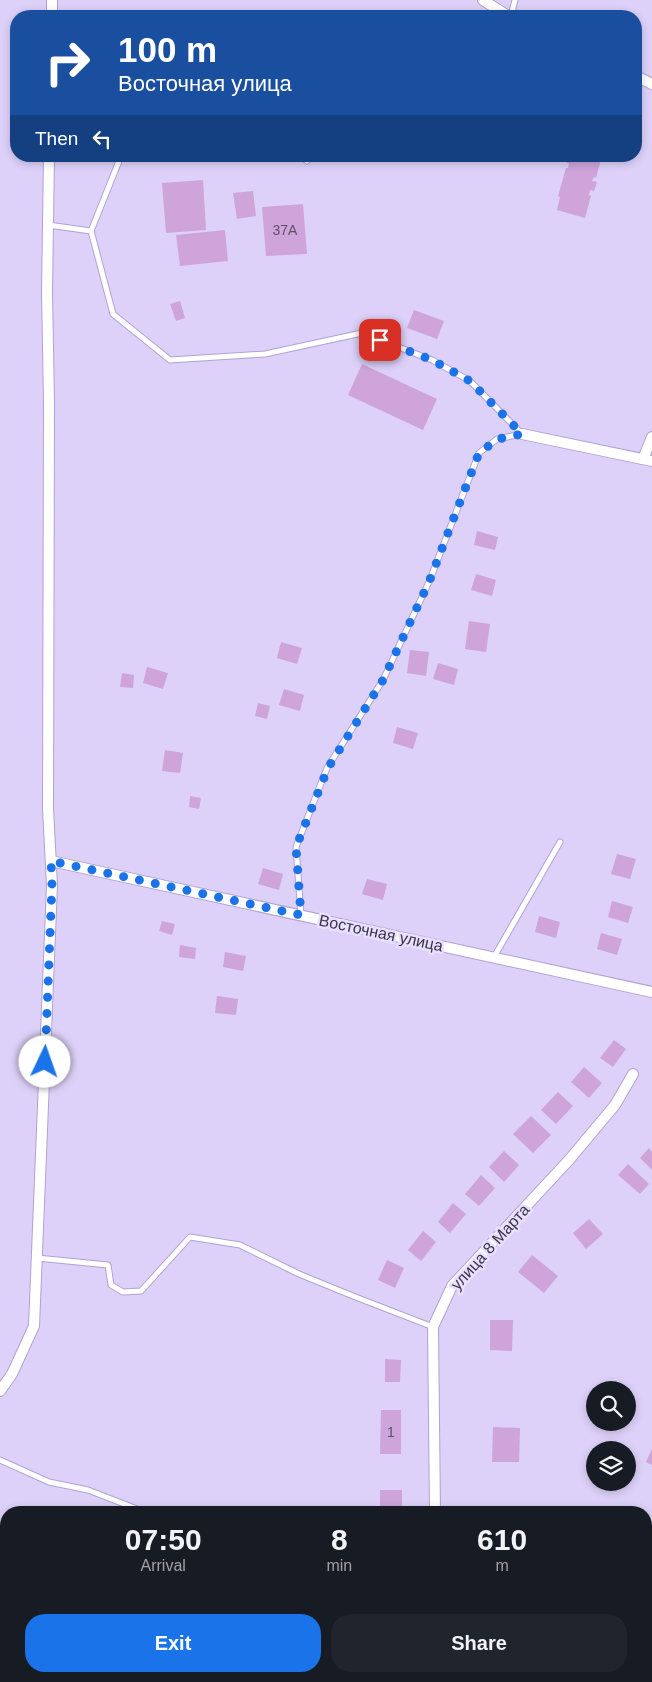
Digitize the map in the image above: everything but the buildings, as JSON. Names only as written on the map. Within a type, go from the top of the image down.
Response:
[{"type":"street","points":[[483,0],[499,10]]},
{"type":"street","points":[[0,1390],[12,1374],[34,1326],[52,885],[48,809],[49,402],[47,292],[49,162]]},
{"type":"street","points":[[522,434],[648,460],[652,437]]},
{"type":"street","name":"Восточная улица","points":[[51,861],[652,992]]},
{"type":"street","name":"улица 8 Марта","points":[[435,1506],[433,1327],[452,1286],[569,1160],[615,1105],[633,1074]]},
{"type":"lane","points":[[119,162],[91,231],[113,314],[170,360],[265,354],[362,333],[432,360],[470,381],[522,434]]},
{"type":"lane","points":[[48,225],[91,231]]},
{"type":"lane","points":[[301,915],[296,847],[328,768],[383,680],[429,582],[479,453],[498,439],[522,434]]},
{"type":"lane","points":[[494,957],[560,842]]},
{"type":"lane","points":[[37,1258],[108,1266],[110,1285],[124,1292],[141,1291],[190,1238],[240,1245],[299,1274],[433,1327]]},
{"type":"lane","points":[[0,1460],[50,1482],[88,1490],[129,1506]]},
{"type":"route","points":[[45,1062],[52,885],[51,861],[301,915],[296,847],[328,768],[383,680],[429,582],[479,453],[498,439],[522,434],[470,381],[432,360],[380,340]]}]
